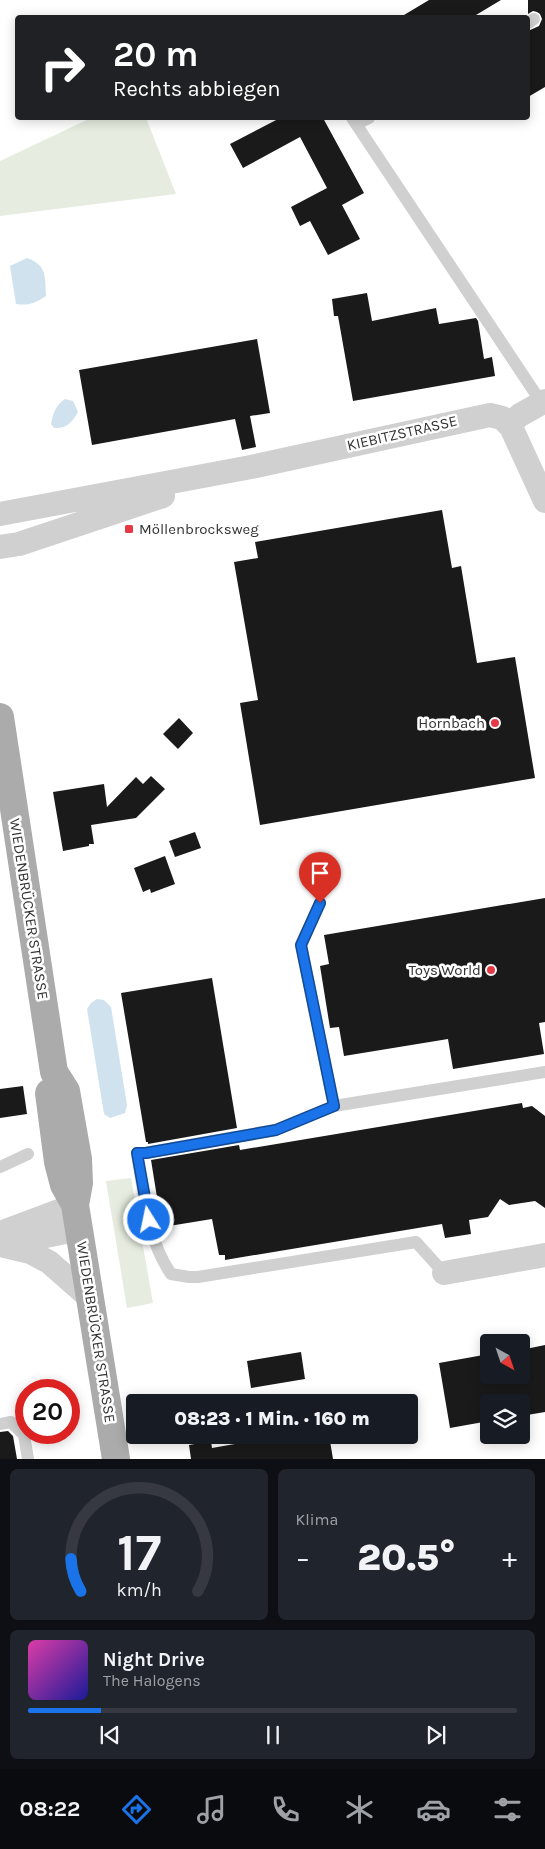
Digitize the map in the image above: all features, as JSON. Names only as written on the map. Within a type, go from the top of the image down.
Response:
[{"type":"main road","name":"WIEDENBRÜCKER STRASSE","points":[[0,716],[54,1072],[66,1091],[78,1159],[77,1217],[116,1459]]},
{"type":"street","points":[[543,402],[509,424],[545,501]]},
{"type":"street","name":"KIEBITZSTRASSE","points":[[0,514],[251,466],[472,418],[490,415],[502,418],[509,424]]},
{"type":"street","name":"KIEBITZSTRASSE","points":[[0,547],[19,544],[251,466]]},
{"type":"street","points":[[0,1233],[77,1217]]},
{"type":"street","points":[[0,1245],[77,1217]]},
{"type":"street","points":[[0,1245],[30,1252],[49,1262],[90,1298]]},
{"type":"street","points":[[444,1273],[545,1255]]},
{"type":"lane","points":[[355,121],[543,402]]},
{"type":"lane","points":[[320,903],[301,945],[334,1106]]},
{"type":"lane","points":[[444,1273],[416,1242],[198,1277],[188,1278],[171,1274],[163,1263],[152,1237],[137,1153],[276,1130],[334,1106],[545,1072]]},
{"type":"lane","points":[[0,1167],[28,1154]]},
{"type":"lane","points":[[0,1424],[11,1422],[24,1435],[28,1459]]},
{"type":"shaded area","points":[[87,120],[147,120],[176,194],[0,216],[0,161]]},
{"type":"shaded area","points":[[131,1178],[153,1303],[127,1308],[106,1181]]},
{"type":"water","points":[[27,258],[38,264],[44,272],[46,296],[25,305],[16,304],[10,266]]},
{"type":"water","points":[[65,399],[73,401],[78,412],[69,424],[54,428],[51,424],[54,413],[59,404]]},
{"type":"water","points":[[97,999],[104,1000],[111,1007],[127,1105],[125,1113],[110,1118],[104,1114],[87,1009]]},
{"type":"building","points":[[429,0],[501,0],[476,15],[404,15]]},
{"type":"building","points":[[528,0],[545,0],[545,87],[530,96],[530,30],[539,26],[542,19],[537,12],[533,11],[528,14]]},
{"type":"building","points":[[276,120],[324,120],[364,193],[342,205],[360,239],[328,255],[310,221],[300,226],[291,207],[327,188],[300,137],[243,168],[230,144]]},
{"type":"building","points":[[367,293],[372,321],[436,308],[439,324],[476,318],[484,359],[492,357],[495,376],[353,401],[338,316],[334,316],[332,299]]},
{"type":"building","points":[[257,339],[270,413],[250,416],[256,447],[242,450],[235,419],[92,445],[79,370]]},
{"type":"building","points":[[442,510],[452,568],[461,566],[477,663],[515,657],[535,778],[260,825],[240,703],[258,700],[234,562],[258,558],[255,542]]},
{"type":"building","points":[[179,718],[193,733],[178,749],[163,734]]},
{"type":"building","points":[[151,776],[165,789],[136,818],[91,825],[94,844],[63,851],[53,792],[104,784],[107,807],[136,777],[143,784]]},
{"type":"building","points":[[195,832],[201,848],[175,857],[169,841]]},
{"type":"building","points":[[165,856],[175,884],[151,893],[150,889],[143,892],[134,868]]},
{"type":"building","points":[[545,898],[545,1022],[539,1023],[544,1054],[453,1069],[448,1039],[344,1056],[339,1027],[330,1028],[320,966],[329,964],[324,935]]},
{"type":"building","points":[[212,978],[237,1128],[148,1144],[146,1142],[121,993]]},
{"type":"building","points":[[23,1086],[27,1114],[0,1118],[0,1089]]},
{"type":"building","points":[[522,1103],[523,1108],[532,1106],[545,1116],[545,1208],[535,1201],[509,1205],[500,1199],[488,1217],[469,1220],[471,1234],[445,1238],[442,1224],[225,1260],[225,1255],[219,1255],[212,1219],[169,1226],[168,1221],[161,1222],[151,1160],[239,1145],[240,1150]]},
{"type":"building","points":[[545,1345],[545,1412],[530,1414],[530,1394],[480,1394],[480,1423],[450,1428],[439,1363],[480,1356],[480,1384],[530,1384],[530,1348]]},
{"type":"building","points":[[301,1352],[305,1379],[251,1388],[247,1361]]},
{"type":"building","points":[[8,1431],[13,1436],[17,1459],[0,1459],[0,1432]]},
{"type":"building","points":[[211,1444],[212,1448],[235,1444],[330,1444],[333,1459],[191,1459],[189,1445]]},
{"type":"place","name":"Möllenbrocksweg","points":[[129,529]]},
{"type":"place","name":"Hornbach","points":[[495,723]]},
{"type":"place","name":"Toys World","points":[[491,970]]},
{"type":"route","points":[[149,1220],[137,1153],[276,1130],[334,1106],[301,945],[320,903]]}]
